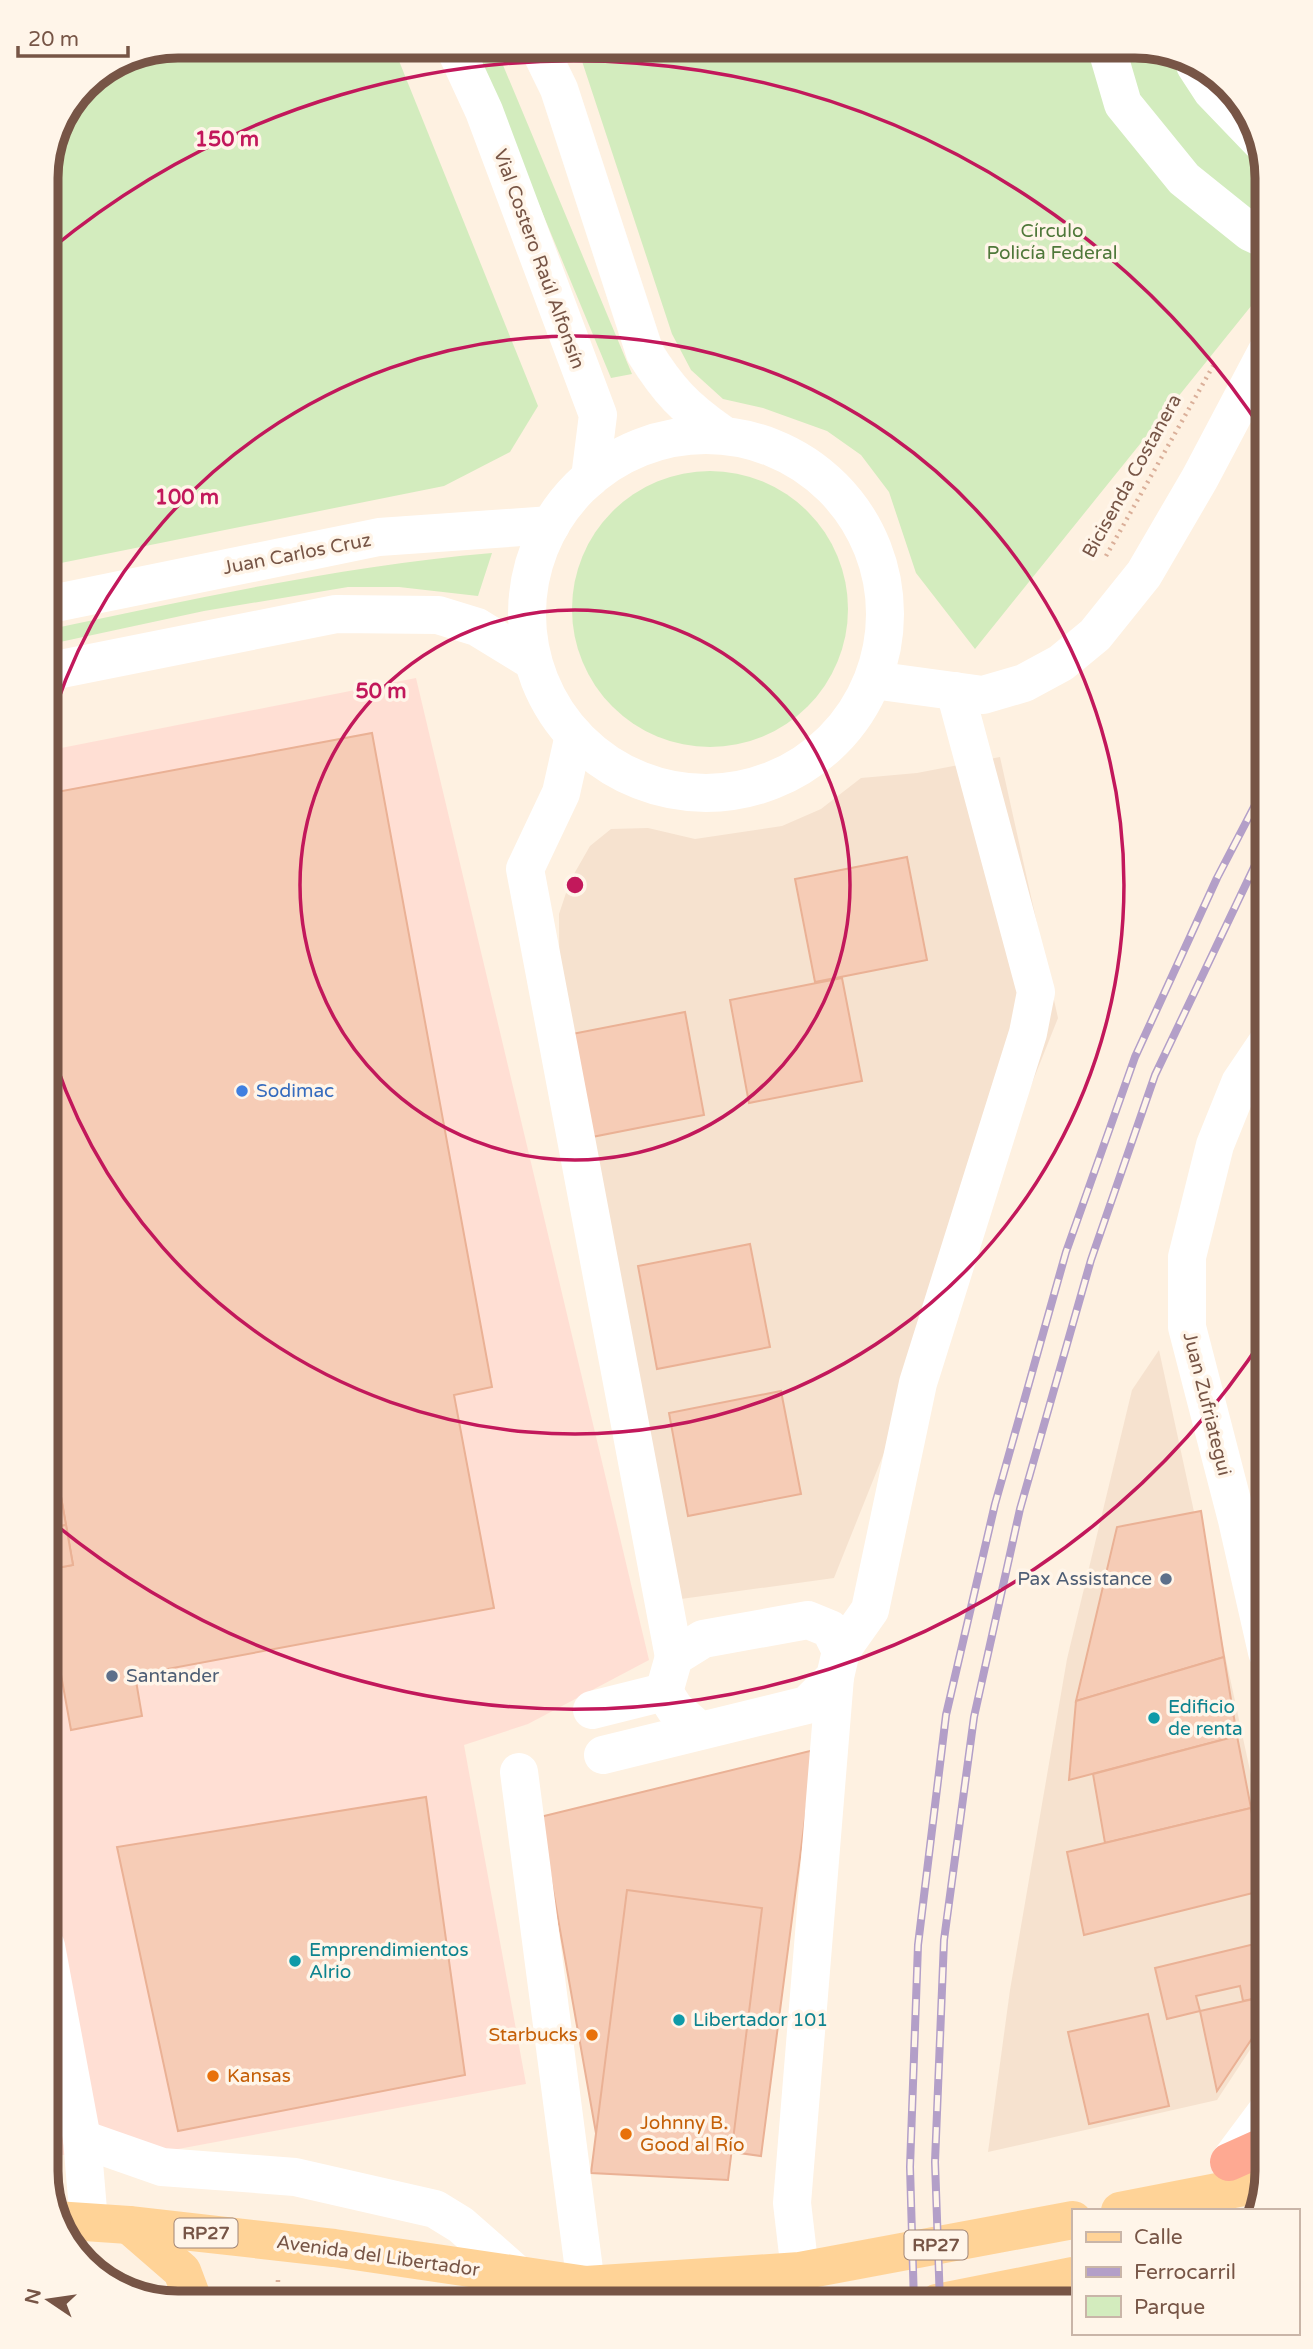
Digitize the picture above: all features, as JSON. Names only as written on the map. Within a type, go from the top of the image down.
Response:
[{"type":"highway","points":[[1229,2162],[1255,2151]]},
{"type":"main road","points":[[1185,2199],[1229,2162]]},
{"type":"main road","points":[[1131,2209],[1254,2185]]},
{"type":"main road","name":"Avenida del Libertador","points":[[72,2221],[129,2224],[334,2248],[586,2286],[800,2271],[1072,2220]]},
{"type":"main road","points":[[129,2224],[182,2271],[191,2291]]},
{"type":"main road","points":[[1000,2291],[1072,2276]]},
{"type":"street","name":"Vial Costero Raúl Alfonsín","points":[[460,58],[484,111],[598,415],[590,478]]},
{"type":"street","points":[[544,58],[559,89],[645,353],[667,388],[686,409],[720,433]]},
{"type":"street","points":[[1109,58],[1124,104],[1184,178],[1255,234]]},
{"type":"street","points":[[1205,80],[1241,121]]},
{"type":"street","points":[[873,680],[984,695],[1024,683],[1061,663],[1095,635],[1144,574],[1255,363]]},
{"type":"street","points":[[720,433],[779,449],[821,475],[853,511],[876,554],[885,602],[882,651],[873,680],[847,725],[810,761],[764,785],[713,794],[661,788],[614,768],[574,735],[545,693],[526,657],[528,603],[535,563],[551,525],[590,478],[632,450],[681,436],[720,433]]},
{"type":"street","name":"Juan Carlos Cruz","points":[[58,603],[379,537],[551,525]]},
{"type":"street","points":[[58,670],[336,614],[438,615],[477,627],[526,657]]},
{"type":"street","points":[[603,1755],[807,1705],[838,1664],[870,1610],[918,1383],[1028,1033],[1036,992],[956,691]]},
{"type":"street","points":[[574,735],[561,793],[525,869],[675,1709],[699,1730]]},
{"type":"street","name":"Juan Zufriategui","points":[[1255,1062],[1240,1083],[1215,1145],[1187,1257],[1187,1327],[1252,1517],[1255,1542]]},
{"type":"street","points":[[592,1710],[669,1674],[703,1639],[808,1620],[830,1629],[838,1664],[792,2203],[800,2271]]},
{"type":"street","points":[[520,1772],[586,2286]]},
{"type":"street","points":[[58,2010],[82,2139],[72,2221]]},
{"type":"street","points":[[1229,2162],[1255,2128]]},
{"type":"street","points":[[82,2139],[162,2167],[295,2177],[435,2209],[461,2225],[520,2277]]},
{"type":"path","name":"Bicisenda Costanera","points":[[1104,560],[1202,380],[1216,362]]},
{"type":"shaded area","points":[[416,678],[649,1660],[528,1724],[464,1745],[526,2084],[146,2155],[58,2155],[58,749]]},
{"type":"shaded area","points":[[1000,757],[1058,1018],[834,1578],[681,1599],[560,1062],[559,914],[570,881],[590,846],[611,829],[648,828],[695,839],[782,826],[821,809],[861,778],[917,773]]},
{"type":"shaded area","points":[[1159,1350],[1255,1794],[1255,2042],[1217,2100],[988,2152],[1010,1990],[1067,1659],[1132,1390]]},
{"type":"green space","points":[[398,58],[538,406],[510,452],[444,486],[58,564],[58,170],[70,125],[82,105],[99,87],[139,64],[162,59]]},
{"type":"green space","points":[[478,58],[500,58],[632,374],[611,378]]},
{"type":"green space","name":"Círculo Policía Federal","points":[[581,58],[1159,60],[1188,70],[1214,87],[1235,111],[1251,147],[1255,178],[1255,301],[975,649],[916,573],[889,492],[861,455],[827,431],[763,408],[723,399],[691,370],[672,334]]},
{"type":"green space","points":[[710,471],[737,474],[763,482],[787,494],[808,511],[825,532],[837,556],[845,582],[848,609],[845,636],[837,662],[825,686],[808,707],[787,724],[763,736],[737,744],[710,747],[683,744],[657,736],[633,724],[612,707],[595,686],[583,662],[575,636],[572,609],[575,582],[583,556],[595,532],[612,511],[633,494],[657,482],[683,474]]},
{"type":"green space","points":[[492,553],[478,596],[399,587],[348,587],[204,611],[58,642],[58,628],[268,585]]},
{"type":"green space","points":[[109,2270],[117,2270],[146,2284],[148,2287]]},
{"type":"building","name":"Sodimac","points":[[372,733],[492,1387],[454,1395],[494,1608],[135,1675],[142,1716],[71,1730],[58,1658],[58,1568],[73,1565],[58,1480],[58,792]]},
{"type":"building","points":[[907,857],[927,960],[815,982],[795,879]]},
{"type":"building","points":[[842,978],[862,1081],[749,1103],[730,1000]]},
{"type":"building","points":[[685,1012],[704,1115],[592,1137],[572,1034]]},
{"type":"building","points":[[750,1244],[770,1347],[657,1369],[638,1266]]},
{"type":"building","points":[[781,1391],[801,1494],[688,1516],[669,1413]]},
{"type":"building","points":[[58,1480],[66,1525],[58,1527]]},
{"type":"building","points":[[1201,1511],[1224,1657],[1076,1701],[1117,1527]]},
{"type":"building","points":[[66,1525],[73,1565],[58,1568],[58,1527]]},
{"type":"building","name":"Edificio de renta","points":[[1224,1657],[1237,1736],[1069,1780],[1076,1701]]},
{"type":"building","points":[[1237,1736],[1251,1808],[1105,1843],[1093,1774]]},
{"type":"building","points":[[814,1750],[761,2156],[596,2133],[540,1817]]},
{"type":"building","name":"Emprendimientos Alrio","points":[[426,1797],[465,2075],[178,2131],[117,1847]]},
{"type":"building","points":[[1251,1808],[1255,1831],[1255,1892],[1084,1935],[1067,1852]]},
{"type":"building","name":"Libertador 101","points":[[627,1890],[762,1908],[728,2180],[591,2173]]},
{"type":"building","points":[[1255,1944],[1255,1998],[1243,2001],[1240,1986],[1196,1996],[1200,2011],[1167,2019],[1155,1968]]},
{"type":"building","points":[[1255,1999],[1255,2034],[1217,2091],[1200,2011]]},
{"type":"building","points":[[1148,2014],[1169,2106],[1089,2124],[1068,2032]]},
{"type":"railway","points":[[914,2291],[910,2167],[918,1945],[946,1715],[995,1504],[1066,1252],[1135,1057],[1217,878],[1255,805]]},
{"type":"railway","points":[[940,2291],[935,2162],[944,1940],[974,1717],[1020,1509],[1091,1260],[1155,1075],[1255,865]]},
{"type":"place","name":"Sodimac","points":[[242,1091]]},
{"type":"place","name":"Pax Assistance","points":[[1166,1579]]},
{"type":"place","name":"Santander","points":[[112,1676]]},
{"type":"place","name":"Edificio de renta","points":[[1154,1718]]},
{"type":"place","name":"Emprendimientos Alrio","points":[[295,1961]]},
{"type":"place","name":"Libertador 101","points":[[679,2020]]},
{"type":"place","name":"Starbucks","points":[[592,2035]]},
{"type":"place","name":"Kansas","points":[[213,2076]]},
{"type":"place","name":"Johnny B. Good al Río","points":[[626,2134]]}]
